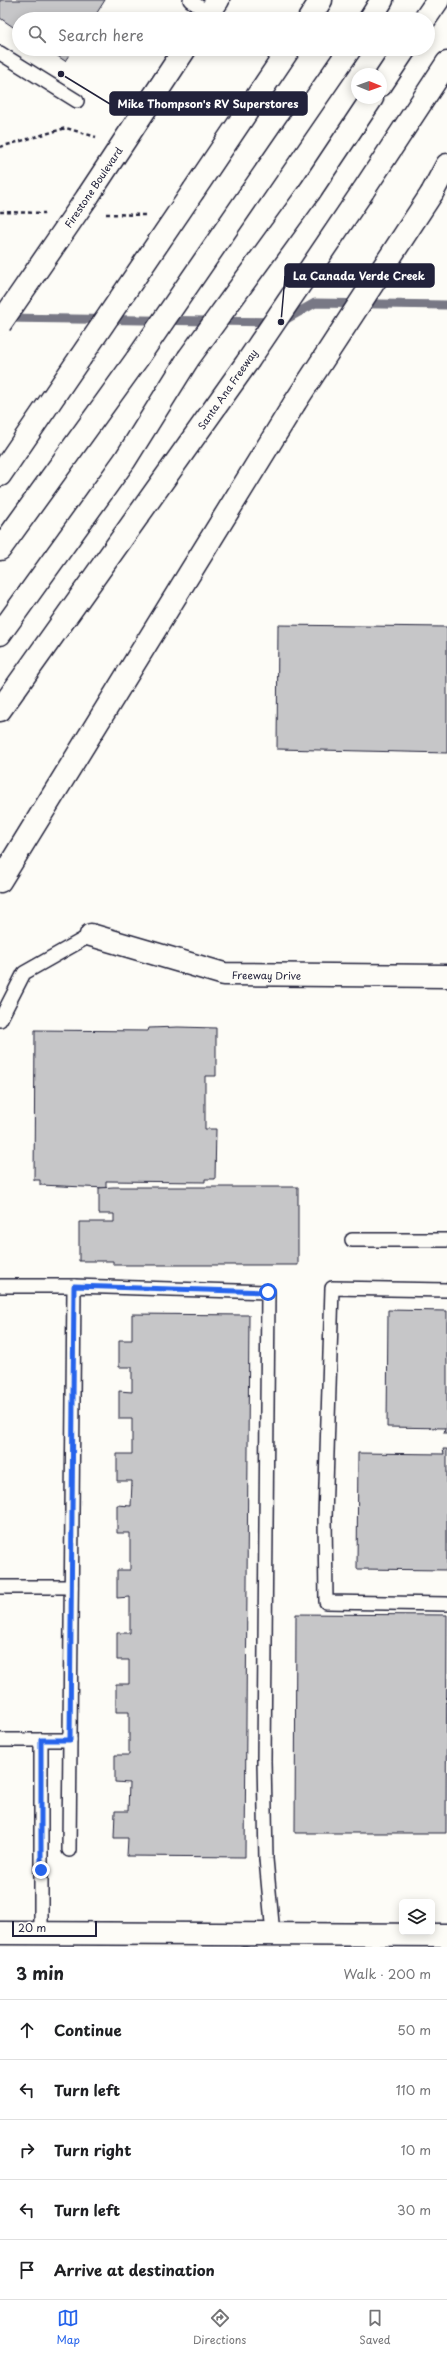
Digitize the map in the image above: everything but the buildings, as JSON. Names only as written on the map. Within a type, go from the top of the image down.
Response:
[{"type":"main road","points":[[314,12],[322,0]]},
{"type":"main road","points":[[374,12],[382,0]]},
{"type":"main road","points":[[430,12],[438,0]]},
{"type":"main road","name":"Firestone Boulevard","points":[[0,324],[88,196],[180,56]]},
{"type":"main road","points":[[0,475],[32,430],[284,56]]},
{"type":"main road","points":[[0,549],[137,359],[345,56]]},
{"type":"main road","points":[[387,76],[400,56]]},
{"type":"main road","name":"Santa Ana Freeway","points":[[0,710],[248,361],[363,191],[447,63]]},
{"type":"main road","points":[[0,634],[125,460],[188,359],[310,191],[368,104]]},
{"type":"main road","points":[[0,881],[294,404],[432,194],[447,165]]},
{"type":"main road","points":[[0,454],[32,430]]},
{"type":"main road","name":"Freeway Drive","points":[[91,935],[224,974],[447,976]]},
{"type":"main road","points":[[0,1933],[447,1935]]},
{"type":"lane","points":[[190,0],[211,11]]},
{"type":"lane","points":[[0,53],[77,101]]},
{"type":"lane","points":[[0,1020],[24,973],[91,935]]},
{"type":"lane","points":[[352,1240],[447,1240]]},
{"type":"lane","points":[[0,1286],[74,1286],[268,1292],[264,1761],[266,1859],[273,1934]]},
{"type":"lane","points":[[69,1850],[74,1286]]},
{"type":"lane","points":[[447,1290],[332,1288],[325,1518],[326,1602],[447,1604]]},
{"type":"lane","points":[[0,1587],[71,1587]]},
{"type":"lane","points":[[0,1740],[70,1740]]},
{"type":"lane","points":[[40,1933],[41,1740]]},
{"type":"path","points":[[0,147],[66,128],[121,145]]},
{"type":"waterway","points":[[5,318],[281,322],[315,303],[447,305]]},
{"type":"place","name":"Mike Thompson's RV Superstores","points":[[61,74]]},
{"type":"place","name":"La Canada Verde Creek","points":[[281,322]]},
{"type":"route","points":[[41,1870],[41,1740],[70,1740],[74,1286],[268,1292]]}]
